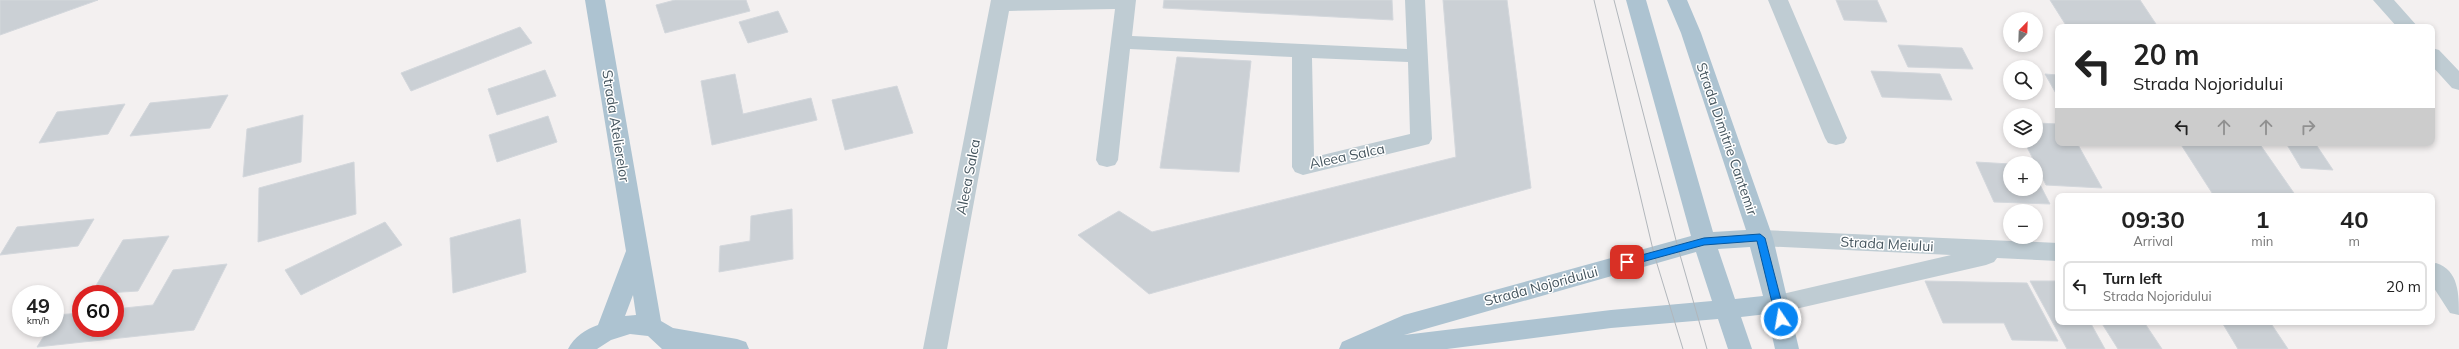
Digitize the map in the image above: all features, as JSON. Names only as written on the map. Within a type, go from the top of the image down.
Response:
[{"type":"main road","name":"Strada Atelierelor","points":[[595,0],[637,252],[665,337]]},
{"type":"main road","points":[[1636,0],[1704,241],[1740,349]]},
{"type":"main road","name":"Strada Dimitrie Cantemir","points":[[1677,0],[1691,33],[1760,238],[1778,304],[1787,349]]},
{"type":"main road","name":"Strada Nojoridului","points":[[1351,349],[1404,324],[1704,241],[1760,238]]},
{"type":"main road","name":"Strada Atelierelor","points":[[608,330],[637,252]]},
{"type":"main road","points":[[1369,349],[1611,319],[1778,304]]},
{"type":"main road","points":[[580,349],[587,342],[608,330],[630,324],[665,337],[737,349]]},
{"type":"street","name":"Aleea Salca","points":[[1302,51],[1304,167],[1421,139],[1415,0]]},
{"type":"street","points":[[1778,0],[1836,138]]},
{"type":"street","points":[[2383,0],[2405,24]]},
{"type":"street","name":"Aleea Salca","points":[[935,349],[1001,3],[1126,2],[1107,160]]},
{"type":"street","points":[[1121,42],[1418,56]]},
{"type":"street","points":[[2435,57],[2459,83]]},
{"type":"street","name":"Strada Meiului","points":[[1760,238],[2055,252]]},
{"type":"street","name":"Strada Meiului","points":[[1778,304],[2013,250]]},
{"type":"street","points":[[2435,272],[2459,274]]},
{"type":"street","points":[[2435,273],[2459,306]]},
{"type":"building","points":[[0,0],[98,0],[0,35]]},
{"type":"building","points":[[675,0],[746,0],[750,11],[665,33],[656,5]]},
{"type":"building","points":[[1164,0],[1392,0],[1393,20],[1163,8]]},
{"type":"building","points":[[1443,0],[1507,0],[1531,188],[1149,294],[1078,235],[1119,211],[1152,232],[1456,157]]},
{"type":"building","points":[[1836,0],[1877,0],[1887,22],[1844,20]]},
{"type":"building","points":[[2050,0],[2140,0],[2156,24],[2065,24]]},
{"type":"building","points":[[778,11],[788,32],[748,43],[739,22]]},
{"type":"building","points":[[520,27],[532,43],[411,91],[401,73]]},
{"type":"building","points":[[1898,45],[1962,48],[1973,69],[1908,67]]},
{"type":"building","points":[[1177,57],[1251,61],[1239,172],[1160,168]]},
{"type":"building","points":[[545,70],[556,96],[497,115],[488,89]]},
{"type":"building","points":[[1871,71],[1940,74],[1952,100],[1882,97]]},
{"type":"building","points":[[735,74],[743,114],[811,98],[817,120],[712,145],[701,81]]},
{"type":"building","points":[[2045,74],[2055,75],[2055,92]]},
{"type":"building","points":[[897,86],[913,133],[845,150],[832,100]]},
{"type":"building","points":[[228,95],[210,128],[130,136],[150,103]]},
{"type":"building","points":[[125,104],[108,134],[39,143],[57,112]]},
{"type":"building","points":[[303,115],[301,162],[243,177],[247,129]]},
{"type":"building","points":[[548,116],[557,142],[497,162],[489,135]]},
{"type":"building","points":[[2043,123],[2055,124],[2055,146],[2079,146],[2102,188],[2046,185],[2043,179],[2043,156],[2032,156],[2028,148],[2043,148]]},
{"type":"building","points":[[2182,146],[2261,146],[2294,193],[2212,193]]},
{"type":"building","points":[[2288,146],[2317,146],[2333,170],[2301,168]]},
{"type":"building","points":[[354,162],[356,214],[258,242],[259,188]]},
{"type":"building","points":[[1976,162],[2003,164],[2003,196],[2043,196],[2043,190],[2050,204],[1994,202]]},
{"type":"building","points":[[792,209],[793,259],[719,272],[720,246],[750,241],[751,216]]},
{"type":"building","points":[[94,219],[78,246],[0,255],[17,227]]},
{"type":"building","points":[[520,219],[526,272],[453,293],[450,238]]},
{"type":"building","points":[[385,222],[402,245],[301,295],[285,270]]},
{"type":"building","points":[[169,236],[138,291],[124,292],[124,285],[96,285],[123,240]]},
{"type":"building","points":[[227,264],[194,330],[37,347],[43,337],[64,337],[64,314],[72,314],[72,337],[124,337],[124,308],[153,305],[173,270]]},
{"type":"building","points":[[1925,281],[2027,283],[2058,341],[2012,340],[2004,323],[1943,323]]},
{"type":"building","points":[[2030,281],[2055,281],[2055,325],[2092,325],[2105,349],[2067,349]]},
{"type":"building","points":[[2103,325],[2146,325],[2162,349],[2118,349]]},
{"type":"building","points":[[2224,325],[2272,325],[2288,349],[2238,349]]},
{"type":"tram line","points":[[1594,0],[1654,254],[1683,349]]},
{"type":"tram line","points":[[1614,0],[1678,248],[1707,349]]},
{"type":"route","points":[[1627,262],[1704,241],[1760,238],[1781,319]]}]
